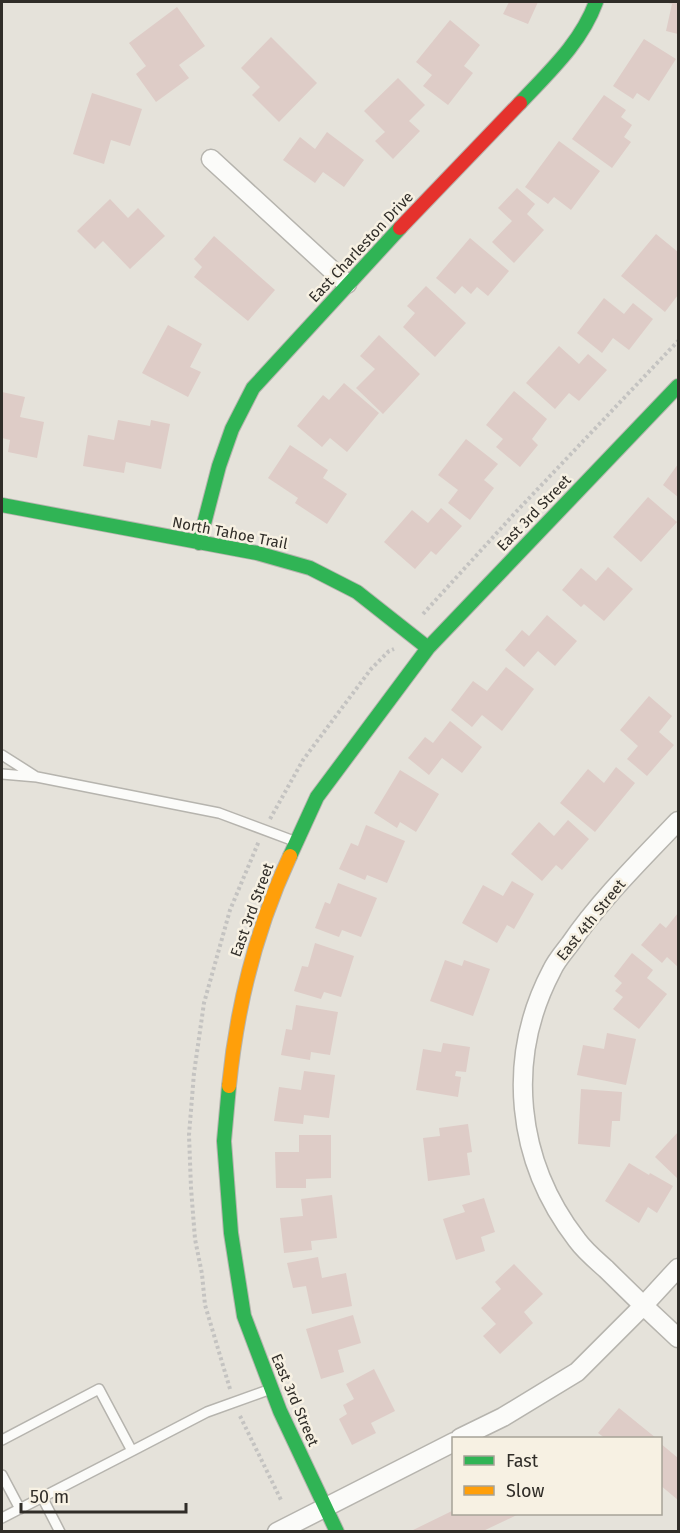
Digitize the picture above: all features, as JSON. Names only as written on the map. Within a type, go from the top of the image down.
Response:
[{"type":"street","name":"East Charleston Drive","points":[[199,543],[219,465],[232,429],[253,388],[347,284],[567,54],[590,19],[596,2]]},
{"type":"street","points":[[211,159],[347,284]]},
{"type":"street","name":"East 3rd Street","points":[[337,1532],[271,1389],[244,1316],[231,1233],[224,1141],[232,1055],[244,983],[272,894],[317,796],[428,648],[678,386]]},
{"type":"street","name":"North Tahoe Trail","points":[[2,505],[257,553],[310,568],[357,592],[428,648]]},
{"type":"street","name":"East 4th Street","points":[[678,821],[608,895],[578,931],[552,968],[534,1007],[524,1058],[522,1104],[534,1164],[551,1201],[578,1242],[678,1338]]},
{"type":"street","points":[[462,1437],[502,1417],[577,1372],[644,1306],[678,1268]]},
{"type":"street","points":[[277,1532],[452,1442]]},
{"type":"lane","points":[[2,755],[37,777]]},
{"type":"lane","points":[[2,774],[37,777],[219,813],[296,842]]},
{"type":"lane","points":[[2,1440],[99,1389],[132,1451]]},
{"type":"lane","points":[[2,1518],[207,1412],[271,1389]]},
{"type":"lane","points":[[2,1475],[20,1509]]},
{"type":"lane","points":[[42,1497],[60,1532]]},
{"type":"path","points":[[421,619],[423,614],[515,513],[678,341]]},
{"type":"path","points":[[256,847],[303,760],[371,669],[394,649]]},
{"type":"building","points":[[509,2],[538,2],[528,24],[503,14]]},
{"type":"building","points":[[665,2],[678,2],[678,34],[666,31],[672,4]]},
{"type":"building","points":[[177,7],[205,46],[179,65],[189,78],[156,102],[136,74],[146,66],[129,43]]},
{"type":"building","points":[[450,20],[480,45],[464,66],[473,73],[448,105],[423,86],[432,75],[416,62]]},
{"type":"building","points":[[271,37],[317,83],[279,122],[252,95],[260,87],[241,68]]},
{"type":"building","points":[[644,39],[676,59],[649,101],[637,93],[633,99],[613,86]]},
{"type":"building","points":[[398,78],[425,105],[409,121],[420,131],[393,159],[375,141],[385,132],[364,111]]},
{"type":"building","points":[[92,93],[142,109],[130,146],[111,140],[104,164],[73,154]]},
{"type":"building","points":[[604,95],[626,110],[621,117],[632,125],[624,137],[631,142],[612,168],[572,139]]},
{"type":"building","points":[[327,132],[364,160],[344,187],[323,172],[315,183],[283,160],[300,137],[315,149]]},
{"type":"building","points":[[559,141],[600,171],[571,210],[554,197],[548,204],[525,187]]},
{"type":"building","points":[[517,188],[535,204],[527,214],[544,230],[514,263],[492,242],[512,221],[498,208]]},
{"type":"building","points":[[110,199],[128,218],[138,208],[165,236],[130,269],[103,241],[95,249],[77,231]]},
{"type":"building","points":[[656,234],[678,252],[678,295],[665,312],[621,276]]},
{"type":"building","points":[[214,236],[275,290],[248,321],[194,277],[202,267],[194,259]]},
{"type":"building","points":[[470,238],[509,271],[488,296],[477,287],[471,294],[462,286],[455,294],[436,278]]},
{"type":"building","points":[[426,286],[466,323],[435,357],[403,327],[415,313],[407,306]]},
{"type":"building","points":[[604,298],[624,314],[633,303],[653,319],[629,350],[613,338],[602,353],[577,333]]},
{"type":"building","points":[[168,325],[202,344],[190,367],[201,372],[188,397],[142,373]]},
{"type":"building","points":[[379,335],[420,374],[383,414],[356,388],[375,369],[360,356]]},
{"type":"building","points":[[559,346],[579,364],[588,354],[607,370],[579,401],[569,393],[555,409],[526,383]]},
{"type":"building","points":[[344,383],[379,413],[347,452],[330,438],[322,447],[297,426],[323,395],[329,400]]},
{"type":"building","points":[[514,391],[547,419],[532,439],[538,445],[520,467],[496,447],[503,439],[486,425]]},
{"type":"building","points":[[2,392],[25,397],[20,417],[44,422],[37,458],[8,452],[10,440],[2,438]]},
{"type":"building","points":[[118,420],[150,426],[151,420],[170,424],[161,469],[126,462],[124,473],[83,466],[88,435],[114,440]]},
{"type":"building","points":[[466,439],[498,464],[484,480],[494,488],[470,520],[448,503],[458,490],[438,475]]},
{"type":"building","points":[[290,445],[328,470],[323,478],[347,494],[327,524],[295,503],[298,498],[268,478]]},
{"type":"building","points":[[678,464],[678,497],[663,485]]},
{"type":"building","points":[[648,497],[677,522],[641,562],[613,537]]},
{"type":"building","points":[[441,508],[462,526],[436,555],[431,551],[415,569],[384,542],[412,510],[428,523]]},
{"type":"building","points":[[608,567],[633,589],[604,621],[584,604],[581,607],[562,590],[581,568],[596,581]]},
{"type":"building","points":[[547,615],[577,641],[555,666],[538,651],[524,667],[505,650],[522,630],[529,636]]},
{"type":"building","points":[[506,667],[534,689],[502,731],[482,715],[472,727],[451,710],[473,681],[487,691]]},
{"type":"building","points":[[649,696],[672,716],[659,732],[674,745],[647,776],[627,759],[638,746],[620,730]]},
{"type":"building","points":[[450,721],[482,747],[462,773],[442,758],[429,775],[408,758],[425,737],[433,743]]},
{"type":"building","points":[[616,767],[635,783],[595,832],[560,803],[588,769],[604,783]]},
{"type":"building","points":[[400,770],[439,794],[416,832],[400,822],[397,828],[374,813]]},
{"type":"building","points":[[568,820],[589,839],[562,870],[556,865],[542,881],[511,854],[539,822],[554,836]]},
{"type":"building","points":[[366,825],[405,841],[387,883],[367,875],[365,880],[339,869],[351,843],[358,846]]},
{"type":"building","points":[[512,881],[534,894],[514,929],[507,925],[497,943],[462,923],[483,885],[503,896]]},
{"type":"building","points":[[338,883],[377,898],[361,937],[342,930],[339,937],[315,928],[325,902],[330,904]]},
{"type":"building","points":[[678,913],[678,967],[667,957],[662,963],[641,945],[660,923],[666,928]]},
{"type":"building","points":[[315,943],[354,956],[341,997],[324,992],[321,999],[294,991],[302,966],[308,967]]},
{"type":"building","points":[[632,953],[653,970],[647,978],[667,994],[639,1029],[613,1009],[623,997],[615,991],[622,983],[614,976]]},
{"type":"building","points":[[445,960],[462,966],[464,960],[490,969],[473,1016],[430,1001]]},
{"type":"building","points":[[296,1005],[338,1012],[330,1055],[311,1052],[310,1060],[281,1055],[286,1029],[292,1030]]},
{"type":"building","points":[[607,1033],[636,1039],[626,1085],[577,1075],[583,1045],[604,1049]]},
{"type":"building","points":[[443,1043],[470,1047],[466,1072],[456,1071],[455,1076],[461,1077],[458,1097],[416,1090],[423,1049],[441,1052]]},
{"type":"building","points":[[304,1071],[335,1075],[329,1118],[304,1115],[303,1124],[274,1121],[279,1087],[301,1090]]},
{"type":"building","points":[[581,1089],[622,1092],[620,1121],[612,1121],[610,1147],[578,1144]]},
{"type":"building","points":[[468,1124],[472,1152],[467,1153],[470,1175],[428,1181],[423,1138],[440,1136],[439,1128]]},
{"type":"building","points":[[678,1132],[678,1179],[655,1157]]},
{"type":"building","points":[[299,1135],[331,1135],[331,1178],[306,1179],[306,1188],[276,1188],[275,1152],[299,1152]]},
{"type":"building","points":[[629,1163],[673,1186],[657,1213],[648,1207],[639,1223],[605,1201]]},
{"type":"building","points":[[332,1195],[337,1238],[311,1241],[312,1250],[284,1253],[280,1218],[303,1216],[301,1199]]},
{"type":"building","points":[[484,1198],[495,1232],[481,1237],[485,1251],[456,1260],[443,1219],[465,1212],[462,1205]]},
{"type":"building","points":[[318,1257],[322,1278],[346,1273],[352,1306],[312,1314],[306,1286],[293,1288],[287,1263]]},
{"type":"building","points":[[514,1264],[543,1294],[524,1312],[533,1323],[500,1354],[483,1336],[496,1324],[481,1308],[501,1289],[495,1282]]},
{"type":"building","points":[[353,1315],[361,1343],[338,1350],[344,1372],[321,1379],[306,1329]]},
{"type":"building","points":[[374,1369],[395,1411],[371,1423],[376,1433],[352,1445],[339,1419],[347,1414],[343,1405],[354,1399],[346,1384]]},
{"type":"building","points":[[619,1408],[655,1437],[604,1437],[598,1433]]},
{"type":"building","points":[[662,1445],[678,1458],[678,1500],[662,1487]]},
{"type":"building","points":[[452,1511],[452,1515],[517,1515],[481,1532],[409,1532]]},
{"type":"traffic: fast","points":[[520,103],[573,44],[590,17],[596,2]]},
{"type":"traffic: fast","points":[[199,543],[219,466],[232,429],[253,388],[400,228]]},
{"type":"traffic: fast","points":[[290,856],[317,797],[428,648],[678,386]]},
{"type":"traffic: fast","points":[[2,505],[257,553],[310,568],[357,592],[428,648]]},
{"type":"traffic: fast","points":[[229,1086],[224,1141],[231,1233],[244,1316],[280,1411],[337,1532]]},
{"type":"traffic: slow","points":[[229,1086],[237,1026],[249,969],[267,912],[290,856]]},
{"type":"traffic: jam","points":[[400,228],[520,103]]}]
